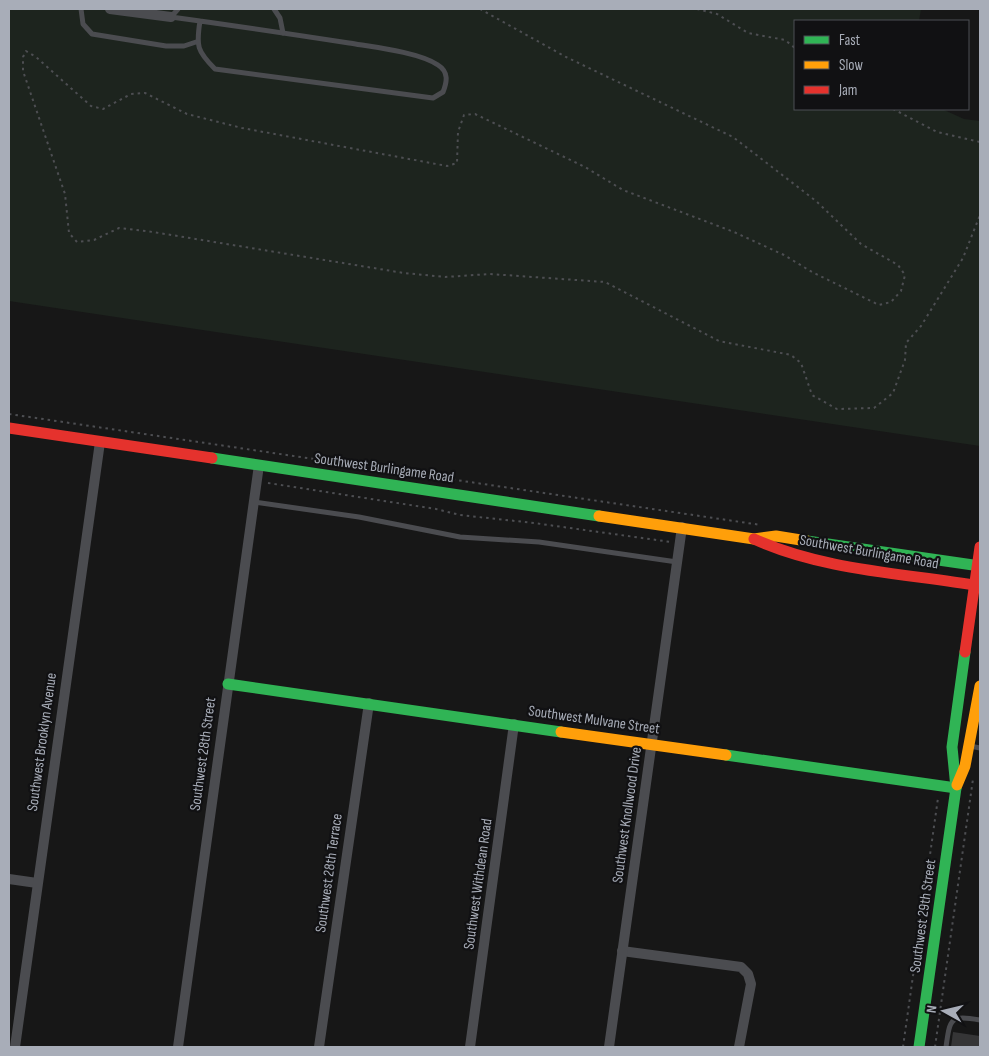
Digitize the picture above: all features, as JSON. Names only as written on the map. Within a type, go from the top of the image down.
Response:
[{"type":"main road","name":"Southwest Burlingame Road","points":[[9,428],[754,539],[776,536],[979,565]]},
{"type":"main road","name":"Southwest Burlingame Road","points":[[754,539],[769,547],[840,565],[978,585]]},
{"type":"main road","name":"Southwest 29th Street","points":[[919,1047],[956,788],[952,747],[978,585],[980,547]]},
{"type":"main road","name":"Southwest Mulvane Street","points":[[228,684],[652,743],[956,788]]},
{"type":"main road","name":"Southwest 29th Street","points":[[956,788],[975,747],[980,686]]},
{"type":"street","points":[[110,9],[174,13]]},
{"type":"street","name":"Southwest Brooklyn Avenue","points":[[15,1047],[100,442]]},
{"type":"street","name":"Southwest 28th Street","points":[[178,1047],[259,465]]},
{"type":"street","name":"Southwest Knollwood Drive","points":[[609,1047],[682,527]]},
{"type":"street","name":"Southwest 28th Terrace","points":[[319,1047],[369,703]]},
{"type":"street","name":"Southwest Withdean Road","points":[[470,1047],[514,724]]},
{"type":"street","points":[[9,879],[37,883]]},
{"type":"street","points":[[622,951],[741,968],[746,971],[751,984],[739,1047]]},
{"type":"lane","points":[[81,9],[83,24],[92,34],[166,46],[184,46],[196,42]]},
{"type":"lane","points":[[274,9],[280,18],[283,33]]},
{"type":"lane","points":[[174,13],[200,21],[400,51],[438,65],[445,73],[447,81],[443,92],[433,98],[215,69],[202,57],[196,42],[200,21]]},
{"type":"lane","points":[[254,502],[359,517],[460,536],[539,542],[677,562]]},
{"type":"lane","points":[[946,1047],[953,1019],[959,1016],[980,1020]]},
{"type":"path","points":[[480,9],[566,57],[733,137],[816,201],[861,244],[898,265],[905,275],[901,291],[891,302],[878,305],[812,272],[784,255],[734,232],[624,190],[576,163],[475,114],[464,115],[458,132],[457,163],[447,166],[232,126],[187,114],[145,93],[125,96],[102,109],[91,106],[36,57],[26,51],[22,58],[23,71],[65,194],[69,233],[77,242],[94,240],[119,228],[363,268],[437,276],[490,274],[605,282],[719,341],[791,354],[801,363],[812,394],[836,409],[874,408],[893,393],[905,360],[906,343],[921,326],[962,258],[980,216]]},
{"type":"path","points":[[697,9],[717,14],[748,33],[785,40],[794,47]]},
{"type":"path","points":[[894,110],[937,132],[980,142]]},
{"type":"path","points":[[9,414],[764,526]]},
{"type":"path","points":[[268,483],[436,509],[460,515],[680,543]]},
{"type":"path","points":[[935,1047],[973,777]]},
{"type":"path","points":[[903,1047],[938,798]]},
{"type":"shaded area","points":[[9,9],[921,9],[919,20],[794,20],[794,110],[944,110],[964,119],[980,121],[980,446],[9,301]]},
{"type":"building","points":[[953,1032],[980,1036],[980,1047],[951,1047]]},
{"type":"traffic: fast","points":[[212,458],[599,516]]},
{"type":"traffic: fast","points":[[807,541],[980,566]]},
{"type":"traffic: fast","points":[[919,1047],[956,788],[952,747],[965,652]]},
{"type":"traffic: fast","points":[[228,684],[561,732]]},
{"type":"traffic: fast","points":[[726,755],[956,788]]},
{"type":"traffic: slow","points":[[599,516],[754,539],[776,536],[807,541]]},
{"type":"traffic: slow","points":[[957,785],[965,766],[980,686]]},
{"type":"traffic: slow","points":[[561,732],[726,755]]},
{"type":"traffic: jam","points":[[9,428],[212,458]]},
{"type":"traffic: jam","points":[[754,539],[781,550],[837,565],[980,586]]},
{"type":"traffic: jam","points":[[965,652],[980,547]]}]
